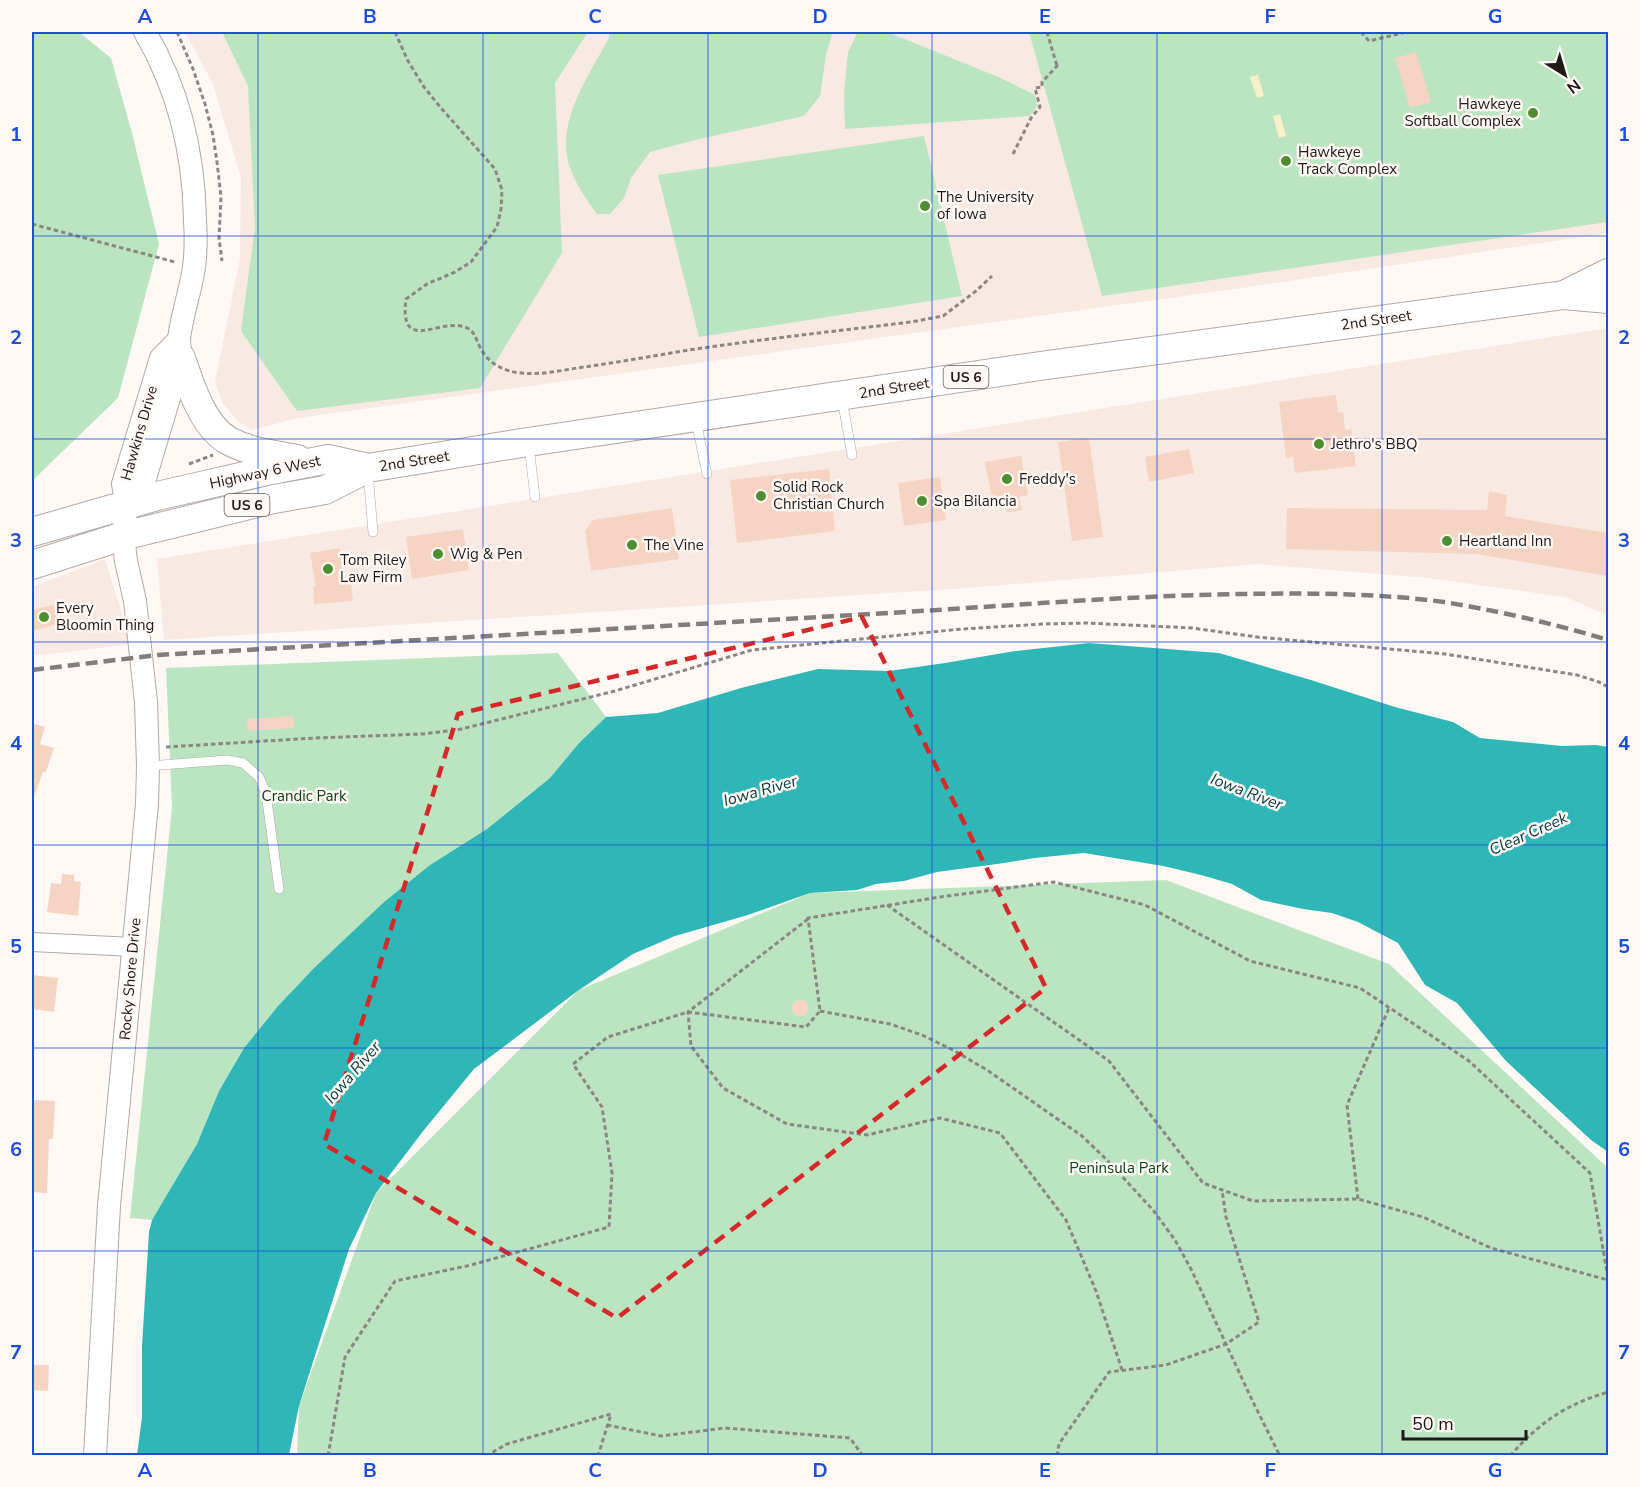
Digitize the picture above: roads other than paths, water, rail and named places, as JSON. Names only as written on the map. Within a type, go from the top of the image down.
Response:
[{"type":"main road","name":"2nd Street","points":[[1564,295],[1608,273]]},
{"type":"main road","name":"2nd Street","points":[[368,468],[1051,364],[1564,295],[1608,298]]},
{"type":"main road","points":[[180,349],[191,387],[201,408],[214,428],[227,440],[248,450],[314,462]]},
{"type":"main road","name":"Highway 6 West","points":[[32,532],[127,504],[328,459],[368,468]]},
{"type":"main road","name":"Highway 6 West","points":[[32,565],[123,536],[274,499],[325,490],[368,468]]},
{"type":"street","name":"Hawkins Drive","points":[[127,504],[146,478],[180,349],[195,266],[195,192],[183,119],[171,84],[145,32]]},
{"type":"street","name":"Rocky Shore Drive","points":[[95,1455],[109,1206],[147,804],[154,757],[135,601],[123,536],[127,504]]},
{"type":"street","points":[[32,942],[133,947]]},
{"type":"lane","points":[[841,396],[852,455]]},
{"type":"lane","points":[[695,417],[708,474]]},
{"type":"lane","points":[[528,442],[535,497]]},
{"type":"lane","points":[[368,468],[373,532]]},
{"type":"lane","points":[[154,757],[227,760],[243,763],[259,777],[266,793],[279,889]]},
{"type":"water","points":[[1089,643],[1219,653],[1395,707],[1453,722],[1480,738],[1562,746],[1608,747],[1608,1152],[1591,1140],[1506,1061],[1457,1003],[1425,985],[1398,943],[1358,922],[1332,913],[1261,900],[1232,884],[1201,875],[1163,866],[1084,853],[937,872],[857,890],[810,893],[748,915],[675,936],[633,954],[579,990],[474,1069],[376,1193],[349,1249],[299,1406],[289,1455],[137,1455],[142,1417],[142,1346],[149,1232],[152,1220],[197,1144],[219,1091],[244,1048],[278,1006],[314,968],[384,902],[430,865],[487,829],[550,778],[579,743],[606,717],[658,713],[741,688],[818,669],[889,671],[1015,651]]},
{"type":"railway","points":[[32,670],[158,655],[1108,599],[1240,594],[1368,595],[1444,602],[1527,618],[1608,640]]},
{"type":"place","name":"Hawkeye Softball Complex","points":[[1533,113]]},
{"type":"place","name":"Hawkeye Track Complex","points":[[1286,161]]},
{"type":"place","name":"The University of Iowa","points":[[925,206]]},
{"type":"place","name":"Jethro's BBQ","points":[[1319,444]]},
{"type":"place","name":"Freddy's","points":[[1007,479]]},
{"type":"place","name":"Solid Rock Christian Church","points":[[761,496]]},
{"type":"place","name":"Spa Bilancia","points":[[922,501]]},
{"type":"place","name":"Heartland Inn","points":[[1447,541]]},
{"type":"place","name":"The Vine","points":[[632,545]]},
{"type":"place","name":"Wig & Pen","points":[[438,554]]},
{"type":"place","name":"Tom Riley Law Firm","points":[[328,569]]},
{"type":"place","name":"Every Bloomin Thing","points":[[44,617]]},
{"type":"water label","name":"Iowa River","points":[[760,790]]},
{"type":"water label","name":"Iowa River","points":[[1247,791]]},
{"type":"water label","name":"Clear Creek","points":[[1528,833]]},
{"type":"water label","name":"Iowa River","points":[[352,1072]]},
{"type":"park label","name":"Crandic Park","points":[[304,796]]},
{"type":"park label","name":"Peninsula Park","points":[[1119,1168]]}]
